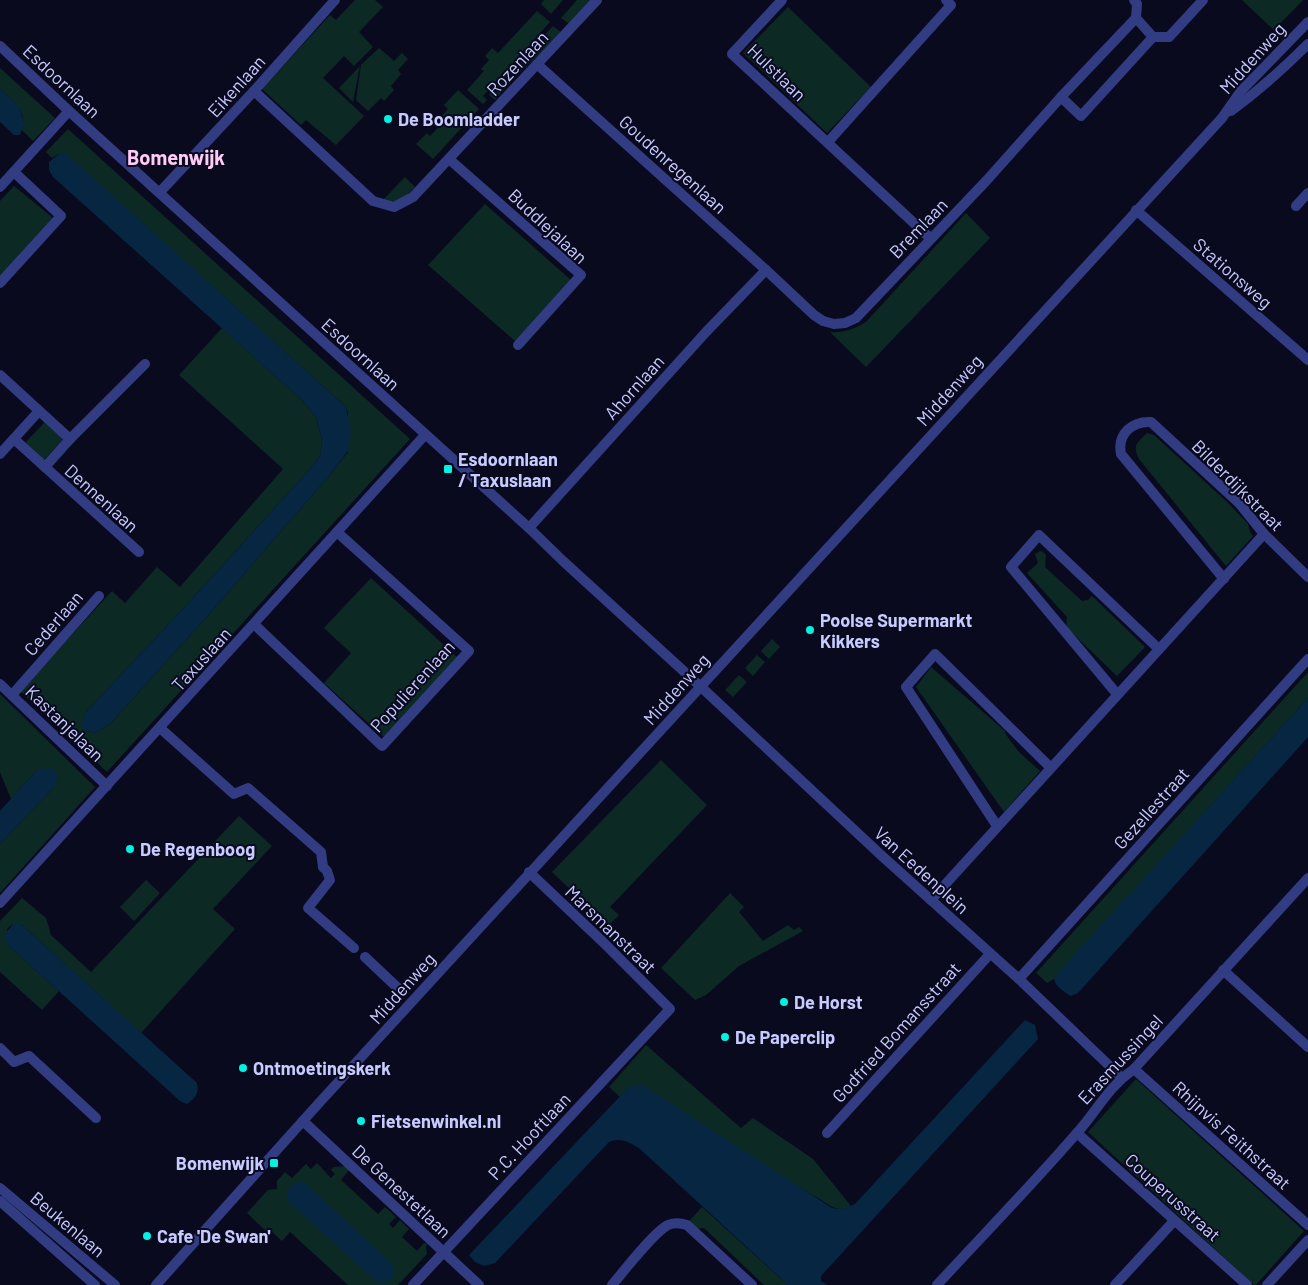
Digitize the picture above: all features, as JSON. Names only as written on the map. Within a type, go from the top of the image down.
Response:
[{"type":"street","name":"Eikenlaan","points":[[160,192],[335,0]]},
{"type":"street","name":"Rozenlaan","points":[[254,91],[373,201],[394,207],[413,197],[597,0]]},
{"type":"street","name":"Hulstlaan","points":[[782,0],[732,54],[930,238]]},
{"type":"street","points":[[828,142],[951,5],[946,0]]},
{"type":"street","points":[[1134,0],[1137,4],[1136,18],[1152,36],[1169,37],[1203,0]]},
{"type":"street","name":"Bremlaan","points":[[786,288],[814,315],[823,321],[834,324],[845,323],[856,318],[987,180],[1061,97],[1136,18]]},
{"type":"street","name":"Middenweg","points":[[156,1285],[530,872],[1222,118],[1241,92],[1308,22]]},
{"type":"street","points":[[1061,97],[1081,116],[1152,36]]},
{"type":"street","name":"Middenweg","points":[[1222,118],[1248,98],[1308,44]]},
{"type":"street","name":"Esdoornlaan","points":[[0,46],[700,686]]},
{"type":"street","name":"Goudenregenlaan","points":[[538,65],[786,288]]},
{"type":"street","points":[[0,188],[69,111]]},
{"type":"street","name":"Buddlejalaan","points":[[449,159],[581,275],[518,345]]},
{"type":"street","points":[[0,283],[61,216],[14,172]]},
{"type":"street","points":[[1296,206],[1308,194]]},
{"type":"street","name":"Stationsweg","points":[[1136,210],[1308,360]]},
{"type":"street","name":"Ahornlaan","points":[[529,528],[706,332],[766,270]]},
{"type":"street","points":[[45,467],[70,439],[145,364]]},
{"type":"street","name":"Dennenlaan","points":[[0,375],[70,439]]},
{"type":"street","points":[[0,454],[39,411]]},
{"type":"street","name":"Bilderdijkstraat","points":[[1224,579],[1121,454],[1119,445],[1122,436],[1135,424],[1151,422],[1239,503],[1264,534],[1308,577]]},
{"type":"street","name":"Taxuslaan","points":[[0,903],[425,435]]},
{"type":"street","name":"Dennenlaan","points":[[14,439],[138,552]]},
{"type":"street","name":"Populierenlaan","points":[[254,624],[382,746],[469,651],[337,532]]},
{"type":"street","points":[[932,900],[997,826],[1264,534]]},
{"type":"street","points":[[1118,694],[1011,568],[1039,535],[1159,649]]},
{"type":"street","name":"Cederlaan","points":[[12,695],[99,596]]},
{"type":"street","points":[[997,826],[906,687],[935,654],[1050,768]]},
{"type":"street","name":"Gezellestraat","points":[[1019,979],[1308,659]]},
{"type":"street","name":"Kastanjelaan","points":[[0,684],[106,786]]},
{"type":"street","name":"Van Eedenplein","points":[[700,686],[882,856],[1019,979],[1122,1078]]},
{"type":"street","points":[[160,728],[234,794],[248,788],[321,852],[323,867],[330,880],[308,908],[354,948]]},
{"type":"street","name":"Marsmanstraat","points":[[530,872],[670,1009]]},
{"type":"street","name":"Erasmussingel","points":[[936,1285],[1077,1133],[1101,1101],[1122,1078],[1134,1070],[1308,878]]},
{"type":"street","name":"Godfried Bomansstraat","points":[[827,1133],[990,954]]},
{"type":"street","points":[[365,957],[401,990]]},
{"type":"street","points":[[1223,970],[1308,1047]]},
{"type":"street","name":"P.C. Hooftlaan","points":[[413,1285],[670,1009]]},
{"type":"street","points":[[0,1048],[14,1062],[30,1056],[96,1118]]},
{"type":"street","name":"Rhijnvis Feithstraat","points":[[1134,1070],[1308,1225]]},
{"type":"street","name":"De Genestetlaan","points":[[303,1121],[480,1285]]},
{"type":"street","name":"Couperusstraat","points":[[1077,1133],[1247,1285]]},
{"type":"street","name":"Beukenlaan","points":[[0,1188],[114,1285]]},
{"type":"street","name":"Beukenlaan","points":[[0,1202],[95,1285]]},
{"type":"street","points":[[1115,1285],[1174,1220]]},
{"type":"street","points":[[612,1285],[661,1230],[674,1223],[681,1223],[687,1225],[752,1285]]},
{"type":"street","points":[[1268,1285],[1308,1240]]},
{"type":"green space","points":[[355,0],[375,0],[383,7],[359,32],[373,47],[354,66],[344,56],[323,78],[364,116],[336,145],[306,120],[301,125],[262,89],[330,15],[336,20]]},
{"type":"green space","points":[[544,0],[563,0],[551,14],[541,4]]},
{"type":"green space","points":[[577,0],[591,0],[569,24],[561,18]]},
{"type":"green space","points":[[1242,0],[1303,0],[1274,30]]},
{"type":"green space","points":[[788,7],[871,87],[827,133],[743,53]]},
{"type":"green space","points":[[537,11],[550,22],[483,96],[487,100],[483,104],[467,90],[484,71],[481,69],[489,60],[485,56],[492,48],[498,53]]},
{"type":"green space","points":[[553,26],[561,32],[561,35],[521,71],[495,100],[489,95]]},
{"type":"green space","points":[[379,48],[394,61],[402,53],[408,59],[398,70],[401,74],[391,86],[394,90],[384,101],[381,98],[368,111],[356,100],[361,65]]},
{"type":"green space","points":[[360,66],[353,102],[339,88]]},
{"type":"green space","points":[[0,68],[55,118],[33,141],[22,130],[23,117],[18,107],[0,89]]},
{"type":"green space","points":[[458,90],[479,109],[433,159],[416,144],[427,133],[430,136],[441,125],[437,121],[448,109],[444,105]]},
{"type":"green space","points":[[68,129],[410,439],[107,772],[20,691],[112,591],[125,603],[157,567],[180,587],[283,469],[179,375],[222,328],[302,400],[316,417],[322,440],[320,456],[182,610],[85,713],[87,731],[95,733],[110,724],[210,613],[348,452],[348,413],[346,407],[68,156],[60,153],[52,158],[46,152]]},
{"type":"green space","points":[[405,177],[415,187],[398,201],[383,200]]},
{"type":"green space","points":[[14,186],[53,218],[0,277],[0,201]]},
{"type":"green space","points":[[485,204],[572,281],[515,341],[428,265]]},
{"type":"green space","points":[[966,213],[990,238],[866,367],[830,332],[849,330],[866,322]]},
{"type":"green space","points":[[45,422],[63,439],[42,462],[23,445]]},
{"type":"green space","points":[[1147,433],[1154,435],[1227,502],[1248,524],[1253,536],[1226,566],[1139,459],[1136,447]]},
{"type":"green space","points":[[1040,551],[1046,555],[1045,567],[1082,601],[1088,600],[1092,596],[1145,647],[1117,676],[1066,627],[1067,617],[1027,573],[1038,563],[1035,554]]},
{"type":"green space","points":[[371,578],[458,658],[384,737],[324,683],[351,653],[324,628]]},
{"type":"green space","points":[[772,639],[780,647],[769,659],[761,651]]},
{"type":"green space","points":[[757,655],[765,662],[753,676],[745,668]]},
{"type":"green space","points":[[931,667],[1005,731],[1018,751],[1040,771],[1004,812],[916,687]]},
{"type":"green space","points":[[1308,672],[1308,698],[1054,979],[1047,983],[1036,973]]},
{"type":"green space","points":[[739,675],[747,682],[733,697],[725,690]]},
{"type":"green space","points":[[0,694],[95,787],[0,893],[0,844],[54,787],[37,770],[11,799],[0,772]]},
{"type":"green space","points":[[661,760],[707,805],[610,907],[619,915],[608,926],[552,872]]},
{"type":"green space","points":[[239,816],[272,846],[213,909],[235,929],[141,1033],[21,924],[13,924],[7,929],[7,944],[59,991],[42,1010],[0,972],[0,921],[22,898],[46,918],[51,935],[91,972]]},
{"type":"green space","points":[[146,880],[160,893],[134,921],[120,907]]},
{"type":"green space","points":[[730,893],[744,907],[739,912],[763,941],[788,925],[794,930],[799,927],[803,931],[739,966],[706,995],[695,1000],[661,968]]},
{"type":"green space","points":[[646,1045],[741,1128],[753,1118],[813,1159],[851,1206],[840,1209],[830,1206],[627,1089],[620,1097],[609,1087]]},
{"type":"green space","points":[[1136,1079],[1304,1231],[1256,1285],[1088,1132]]},
{"type":"green space","points":[[317,1163],[331,1178],[335,1174],[331,1170],[333,1167],[345,1166],[349,1170],[341,1180],[378,1214],[385,1207],[396,1217],[389,1224],[393,1228],[400,1220],[409,1229],[402,1237],[417,1251],[424,1243],[428,1244],[426,1246],[427,1254],[398,1285],[348,1285],[290,1232],[282,1241],[269,1229],[266,1231],[247,1213],[268,1190],[277,1189],[277,1181],[285,1172],[292,1178],[306,1164],[311,1169]]},
{"type":"green space","points":[[702,1207],[788,1285],[764,1285],[704,1228],[697,1229],[689,1221]]},
{"type":"water","points":[[0,89],[19,106],[24,123],[20,135],[14,135],[0,122]]},
{"type":"water","points":[[60,153],[68,155],[346,407],[351,431],[348,451],[329,476],[110,724],[95,733],[87,731],[81,726],[85,713],[303,477],[320,456],[322,440],[316,417],[302,400],[53,177],[49,170],[49,162]]},
{"type":"water","points":[[1308,698],[1308,737],[1078,993],[1071,996],[1061,989],[1054,979],[1057,974]]},
{"type":"water","points":[[54,769],[58,778],[54,787],[0,844],[0,811],[37,770]]},
{"type":"water","points":[[13,924],[21,924],[197,1083],[198,1090],[193,1100],[187,1104],[180,1101],[7,944],[4,935]]},
{"type":"water","points":[[1025,1020],[1035,1025],[1038,1039],[821,1276],[821,1281],[827,1285],[788,1285],[639,1148],[621,1140],[609,1142],[495,1263],[484,1266],[475,1262],[469,1255],[627,1089],[633,1086],[644,1086],[832,1208],[846,1208],[855,1204]]},
{"type":"water","points":[[301,1182],[305,1183],[393,1265],[394,1276],[392,1279],[382,1283],[377,1282],[289,1202],[287,1194],[289,1188]]},
{"type":"place","name":"De Boomladder","points":[[388,119]]},
{"type":"place","name":"Esdoornlaan / Taxuslaan","points":[[448,469]]},
{"type":"place","name":"Poolse Supermarkt Kikkers","points":[[810,630]]},
{"type":"place","name":"De Regenboog","points":[[130,849]]},
{"type":"place","name":"De Horst","points":[[784,1002]]},
{"type":"place","name":"De Paperclip","points":[[725,1037]]},
{"type":"place","name":"Ontmoetingskerk","points":[[243,1068]]},
{"type":"place","name":"Fietsenwinkel.nl","points":[[361,1121]]},
{"type":"place","name":"Bomenwijk","points":[[274,1163]]},
{"type":"place","name":"Cafe 'De Swan'","points":[[147,1236]]},
{"type":"district","name":"Bomenwijk","points":[[176,157]]}]
